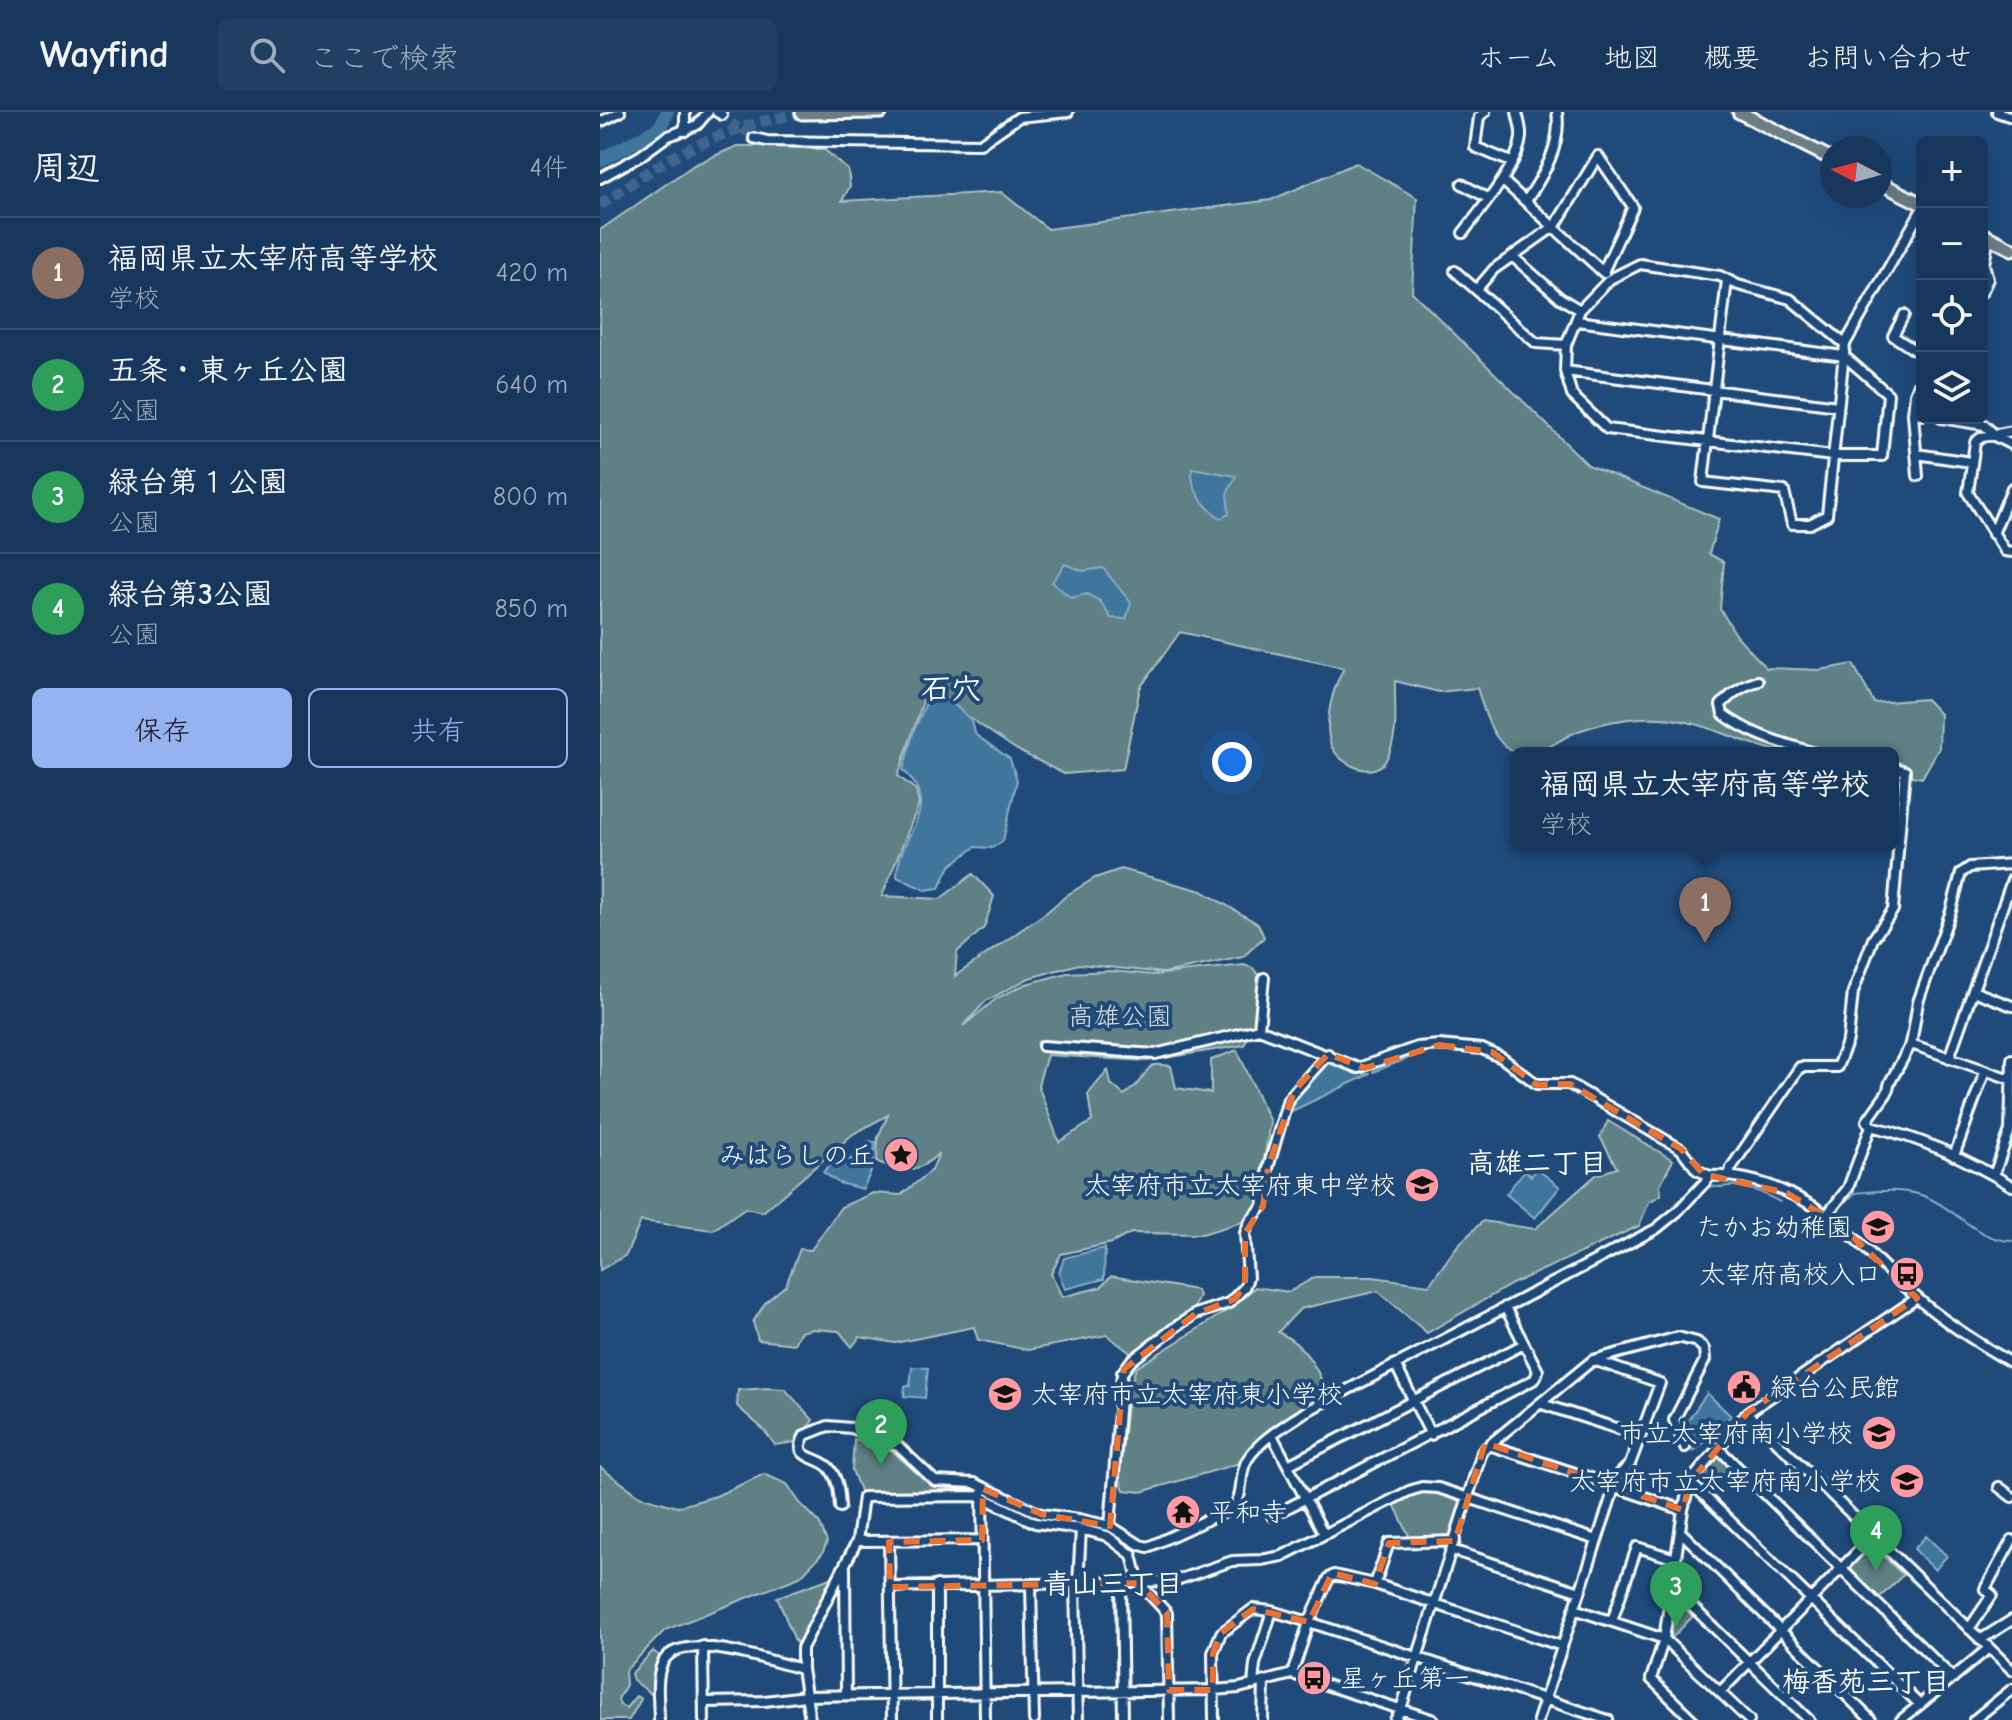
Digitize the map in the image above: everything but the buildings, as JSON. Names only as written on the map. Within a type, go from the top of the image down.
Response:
[{"type":"main road","points":[[807,112],[802,113],[881,112]]},
{"type":"main road","points":[[1739,112],[1751,115],[1820,152]]},
{"type":"main road","points":[[1892,190],[1916,203]]},
{"type":"main road","points":[[1988,237],[2012,249]]},
{"type":"street","points":[[600,122],[620,112]]},
{"type":"street","points":[[685,112],[685,131]]},
{"type":"street","points":[[600,178],[640,156],[666,137],[697,125],[708,112]]},
{"type":"street","points":[[754,138],[767,141],[980,144],[1019,117],[1068,112]]},
{"type":"street","points":[[1485,112],[1479,117],[1475,147],[1511,162]]},
{"type":"street","points":[[1463,233],[1503,181],[1521,137],[1517,112]]},
{"type":"street","points":[[1526,201],[1546,172],[1559,126],[1557,112]]},
{"type":"street","points":[[1997,112],[2012,117]]},
{"type":"street","points":[[1477,289],[1494,269],[1555,226],[1598,156],[1633,207],[1603,272]]},
{"type":"street","points":[[1503,181],[1610,279]]},
{"type":"street","points":[[1462,184],[1489,199]]},
{"type":"street","points":[[1727,280],[1703,482],[1784,491],[1792,524],[1810,524],[1827,515],[1845,344],[1921,208]]},
{"type":"street","points":[[1512,256],[1560,298],[1580,310]]},
{"type":"street","points":[[1577,321],[1844,356],[1888,394],[1882,456],[1833,456],[1607,429],[1572,395],[1565,371],[1566,345],[1580,310],[1610,279],[1640,264],[1720,276],[1790,299],[1845,344]]},
{"type":"street","points":[[1455,271],[1536,343],[1566,345]]},
{"type":"street","points":[[1904,315],[1893,336],[1917,352]]},
{"type":"street","points":[[1565,371],[1838,406]]},
{"type":"street","points":[[1917,424],[1918,476]]},
{"type":"street","points":[[1978,424],[2012,445]]},
{"type":"street","points":[[2012,431],[1975,442],[1968,493],[2005,551],[2012,552]]},
{"type":"street","points":[[1916,454],[1971,462]]},
{"type":"street","points":[[1993,534],[2012,488]]},
{"type":"street","points":[[1758,681],[1741,687],[1729,696],[1721,705],[1723,714],[1735,724],[1797,747]]},
{"type":"street","points":[[1899,769],[1905,771],[1899,840]]},
{"type":"street","points":[[1729,1176],[1731,1168],[1800,1067],[1837,1067],[1848,1040],[1853,992],[1873,939],[1893,910],[1898,851]]},
{"type":"street","points":[[2012,864],[1970,867],[1961,873],[1951,911],[1918,1002],[1911,1044],[1887,1093],[1867,1121],[1871,1126],[1897,1132],[1954,1156],[2012,1186]]},
{"type":"street","points":[[1949,1058],[2012,880]]},
{"type":"street","points":[[1259,1029],[1264,978]]},
{"type":"street","points":[[1973,991],[2012,1006]]},
{"type":"street","points":[[1043,1046],[1155,1054],[1259,1029],[1358,1068],[1417,1047],[1472,1047],[1492,1052],[1537,1084],[1570,1084],[1681,1149],[1697,1170],[1710,1176],[1759,1182],[1827,1215],[1917,1298],[1962,1332],[2012,1363]]},
{"type":"street","points":[[1911,1044],[2010,1077]]},
{"type":"street","points":[[1110,1526],[1122,1373],[1131,1361],[1174,1328],[1195,1314],[1229,1303],[1244,1288],[1248,1278],[1245,1233],[1250,1221],[1263,1206],[1268,1168],[1288,1099],[1328,1054]]},
{"type":"street","points":[[1994,1175],[2011,1131],[2012,1059]]},
{"type":"street","points":[[1954,1156],[1985,1071]]},
{"type":"street","points":[[1827,1215],[1848,1188],[1871,1126]]},
{"type":"street","points":[[810,1720],[802,1669],[804,1639],[857,1541],[863,1497],[982,1494],[1041,1514],[1110,1526],[1148,1547],[1229,1511],[1240,1497],[1245,1462],[1272,1435],[1312,1407],[1656,1229],[1677,1212],[1710,1176]]},
{"type":"street","points":[[1693,1720],[1651,1679],[1664,1639],[1690,1482],[1747,1413],[1917,1298]]},
{"type":"street","points":[[1272,1516],[1535,1379],[1538,1371],[1505,1307]]},
{"type":"street","points":[[1395,1720],[1482,1452],[1509,1426],[1542,1404],[1593,1360],[1678,1337],[1701,1345],[1705,1360],[1674,1420],[1685,1447]]},
{"type":"street","points":[[1288,1465],[1524,1344]]},
{"type":"street","points":[[1538,1720],[1619,1475],[1630,1464],[1660,1383],[1593,1360]]},
{"type":"street","points":[[1395,1364],[1431,1435]]},
{"type":"street","points":[[1542,1404],[1640,1436]]},
{"type":"street","points":[[1747,1413],[2012,1670]]},
{"type":"street","points":[[840,1507],[839,1485],[830,1469],[807,1457],[801,1450],[805,1435],[821,1427],[851,1428],[891,1443],[903,1450],[926,1476],[935,1481],[974,1483],[982,1494],[1035,1523],[1103,1534],[1130,1552],[1139,1583],[1167,1613],[1169,1720]]},
{"type":"street","points":[[1272,1435],[1324,1534]]},
{"type":"street","points":[[1489,1445],[1683,1510]]},
{"type":"street","points":[[1718,1448],[1953,1678]]},
{"type":"street","points":[[1690,1482],[1920,1705]]},
{"type":"street","points":[[1999,1487],[2012,1497]]},
{"type":"street","points":[[890,1587],[1184,1580],[1232,1561],[1273,1559],[1415,1488],[1438,1488],[1597,1540]]},
{"type":"street","points":[[982,1494],[985,1720]]},
{"type":"street","points":[[1078,1720],[1077,1584],[1081,1529]]},
{"type":"street","points":[[1681,1532],[1871,1720]]},
{"type":"street","points":[[1720,1692],[1873,1536]]},
{"type":"street","points":[[857,1541],[982,1540]]},
{"type":"street","points":[[1969,1629],[1992,1595],[1985,1589],[2012,1540]]},
{"type":"street","points":[[889,1542],[892,1720]]},
{"type":"street","points":[[1375,1584],[1389,1543],[1453,1546],[1580,1592]]},
{"type":"street","points":[[1612,1621],[1637,1547],[1676,1559]]},
{"type":"street","points":[[844,1564],[846,1695]]},
{"type":"street","points":[[1292,1674],[1309,1622],[1329,1578],[1334,1575],[1375,1584],[1562,1646]]},
{"type":"street","points":[[1121,1583],[1123,1720]]},
{"type":"street","points":[[937,1585],[937,1720]]},
{"type":"street","points":[[1031,1585],[1034,1720]]},
{"type":"street","points":[[1672,1587],[1809,1720]]},
{"type":"street","points":[[1214,1720],[1213,1653],[1221,1633],[1253,1609],[1309,1622],[1608,1720]]},
{"type":"street","points":[[1574,1609],[1664,1639],[1749,1720]]},
{"type":"street","points":[[1253,1685],[1255,1664],[1272,1611]]},
{"type":"street","points":[[1980,1640],[2012,1620]]},
{"type":"street","points":[[659,1720],[659,1674],[665,1659],[677,1649],[703,1646],[802,1669]]},
{"type":"street","points":[[703,1646],[704,1720]]},
{"type":"street","points":[[1901,1720],[1989,1648]]},
{"type":"street","points":[[704,1702],[846,1695],[1213,1690],[1253,1685],[1292,1674],[1434,1720]]},
{"type":"street","points":[[1263,1720],[1264,1682]]},
{"type":"street","points":[[1974,1720],[2012,1689]]},
{"type":"highlighted area","points":[[1439,1045],[1492,1052],[1537,1085],[1570,1084],[1681,1149],[1703,1174],[1787,1193],[1841,1226],[1917,1298],[1747,1413],[1690,1482],[1683,1510],[1485,1443],[1455,1541],[1389,1543],[1375,1584],[1332,1573],[1309,1622],[1253,1609],[1221,1633],[1213,1653],[1213,1690],[1169,1690],[1167,1613],[1139,1583],[890,1587],[889,1542],[982,1540],[983,1489],[1041,1514],[1110,1526],[1124,1369],[1195,1314],[1235,1299],[1245,1285],[1245,1233],[1263,1206],[1268,1168],[1294,1091],[1328,1054],[1365,1068]]},
{"type":"green space","name":"高雄公園","points":[[737,146],[825,150],[848,170],[850,186],[842,201],[1001,192],[1048,229],[1271,200],[1356,163],[1417,198],[1412,292],[1588,465],[1719,519],[1709,554],[1724,562],[1720,609],[1737,636],[1766,668],[1820,670],[1853,664],[1874,703],[1926,699],[1940,714],[1939,748],[1922,778],[1899,774],[1899,747],[1761,747],[1697,724],[1641,718],[1588,728],[1548,747],[1511,747],[1511,750],[1495,735],[1477,688],[1439,692],[1395,681],[1395,731],[1386,760],[1373,769],[1356,768],[1335,752],[1329,736],[1330,705],[1344,668],[1180,632],[1140,688],[1123,769],[1064,774],[1017,750],[927,689],[898,776],[916,790],[919,804],[882,896],[940,899],[973,874],[994,896],[984,928],[957,952],[955,976],[1067,895],[1095,878],[1121,869],[1202,891],[1258,924],[1264,937],[1243,957],[1164,973],[1079,964],[1029,978],[986,1001],[963,1026],[997,998],[1026,984],[1067,973],[1111,971],[1154,975],[1244,965],[1253,968],[1259,976],[1254,1023],[1244,1045],[1147,1061],[1047,1055],[1038,1085],[1059,1142],[1092,1121],[1088,1094],[1108,1070],[1111,1084],[1124,1095],[1151,1066],[1158,1065],[1171,1066],[1176,1088],[1211,1093],[1211,1060],[1237,1050],[1270,1122],[1256,1209],[1242,1222],[1202,1234],[1131,1233],[1112,1243],[1061,1254],[1051,1274],[1062,1297],[1101,1287],[1111,1276],[1196,1290],[1199,1295],[1193,1311],[1133,1355],[1107,1335],[1028,1350],[978,1340],[974,1327],[895,1343],[860,1337],[852,1347],[839,1331],[813,1329],[800,1332],[794,1344],[758,1340],[753,1322],[766,1302],[786,1285],[800,1249],[811,1250],[841,1207],[873,1193],[901,1195],[932,1170],[939,1153],[910,1170],[877,1162],[878,1137],[888,1115],[853,1134],[763,1212],[745,1208],[713,1230],[641,1221],[626,1255],[600,1270],[600,230],[694,165]]},
{"type":"green space","points":[[1608,1121],[1673,1160],[1660,1185],[1661,1195],[1649,1202],[1639,1226],[1512,1284],[1427,1333],[1378,1291],[1300,1309],[1278,1332],[1296,1343],[1308,1357],[1327,1393],[1280,1424],[1240,1463],[1141,1492],[1124,1490],[1119,1476],[1129,1389],[1136,1368],[1234,1306],[1255,1287],[1289,1292],[1315,1277],[1373,1277],[1429,1285],[1458,1245],[1483,1221],[1535,1229],[1596,1175],[1617,1168],[1600,1137]]},
{"type":"green space","points":[[785,1389],[813,1420],[796,1442],[775,1445],[763,1429],[737,1406],[738,1390]]},
{"type":"green space","points":[[854,1439],[890,1449],[928,1483],[970,1487],[971,1490],[861,1493],[852,1470]]},
{"type":"green space","points":[[1717,1455],[1730,1467],[1706,1492],[1699,1485],[1699,1478]]},
{"type":"green space","points":[[600,1467],[640,1496],[677,1507],[716,1496],[764,1474],[787,1484],[819,1522],[827,1542],[822,1554],[800,1577],[665,1630],[625,1671],[626,1685],[618,1699],[620,1705],[626,1708],[636,1696],[641,1699],[629,1720],[600,1720]]},
{"type":"green space","points":[[1428,1491],[1460,1498],[1450,1536],[1410,1538],[1394,1504],[1412,1493]]},
{"type":"green space","points":[[1872,1545],[1903,1575],[1878,1599],[1850,1568]]},
{"type":"green space","points":[[831,1578],[833,1580],[800,1641],[796,1643],[777,1597]]},
{"type":"green space","points":[[1677,1601],[1693,1616],[1671,1639],[1668,1637],[1674,1602]]},
{"type":"green space","points":[[653,1651],[661,1657],[655,1667],[655,1697],[633,1680],[631,1674]]},
{"type":"water","points":[[1192,468],[1236,476],[1227,494],[1229,514],[1221,518],[1204,503],[1193,483]]},
{"type":"water","points":[[1065,564],[1083,571],[1103,568],[1131,603],[1126,619],[1111,618],[1100,601],[1087,594],[1071,598],[1052,582]]},
{"type":"water","points":[[931,692],[948,699],[970,719],[976,735],[1010,759],[1017,780],[1003,841],[992,848],[975,847],[950,866],[939,888],[925,890],[897,877],[899,862],[920,810],[920,797],[915,784],[903,770],[914,730]]},
{"type":"water","points":[[1327,1064],[1353,1073],[1370,1074],[1292,1111],[1294,1100]]},
{"type":"water","points":[[868,1141],[876,1142],[873,1167],[863,1189],[839,1183],[823,1172],[835,1163],[860,1155]]},
{"type":"water","points":[[1537,1169],[1560,1187],[1535,1218],[1506,1194],[1525,1170],[1531,1176]]},
{"type":"water","points":[[1105,1248],[1104,1279],[1065,1289],[1059,1273],[1064,1258]]},
{"type":"water","points":[[912,1367],[928,1368],[925,1398],[904,1396],[905,1386],[910,1386]]},
{"type":"water","points":[[1707,1393],[1731,1416],[1693,1452],[1684,1426]]},
{"type":"water","points":[[1926,1536],[1947,1556],[1935,1570],[1914,1549]]},
{"type":"waterway","points":[[600,160],[660,128],[667,112]]},
{"type":"waterway","points":[[1373,1072],[1427,1051],[1479,1053]]},
{"type":"waterway","points":[[1489,1056],[1534,1090],[1567,1090],[1605,1111]]},
{"type":"waterway","points":[[1710,1186],[1747,1188],[1780,1202]]},
{"type":"waterway","points":[[1834,1213],[1855,1193],[1907,1192],[1935,1201],[1987,1235],[2012,1241]]},
{"type":"waterway","points":[[1905,1280],[1939,1309],[2012,1358]]},
{"type":"tunnel","points":[[600,205],[659,165],[700,144],[750,125],[802,113]]},
{"type":"tunnel","points":[[722,115],[754,138]]},
{"type":"place","name":"福岡県立太宰府高等学校","points":[[1705,943]]},
{"type":"place","name":"みはらしの丘","points":[[901,1155]]},
{"type":"place","name":"太宰府市立太宰府東中学校","points":[[1422,1185]]},
{"type":"place","name":"たかお幼稚園","points":[[1878,1227]]},
{"type":"place","name":"太宰府高校入口","points":[[1907,1274]]},
{"type":"place","name":"緑台公民館","points":[[1744,1387]]},
{"type":"place","name":"太宰府市立太宰府東小学校","points":[[1005,1394]]},
{"type":"place","name":"市立太宰府南小学校","points":[[1879,1433]]},
{"type":"place","name":"五条・東ヶ丘公園","points":[[881,1465]]},
{"type":"place","name":"太宰府市立太宰府南小学校","points":[[1907,1481]]},
{"type":"place","name":"平和寺","points":[[1183,1512]]},
{"type":"place","name":"緑台第3公園","points":[[1876,1571]]},
{"type":"place","name":"緑台第１公園","points":[[1676,1627]]},
{"type":"place","name":"星ヶ丘第一","points":[[1314,1678]]},
{"type":"district","name":"石穴","points":[[951,689]]},
{"type":"district","name":"高雄二丁目","points":[[1537,1162]]},
{"type":"district","name":"青山三丁目","points":[[1113,1583]]},
{"type":"district","name":"梅香苑三丁目","points":[[1866,1681]]}]
